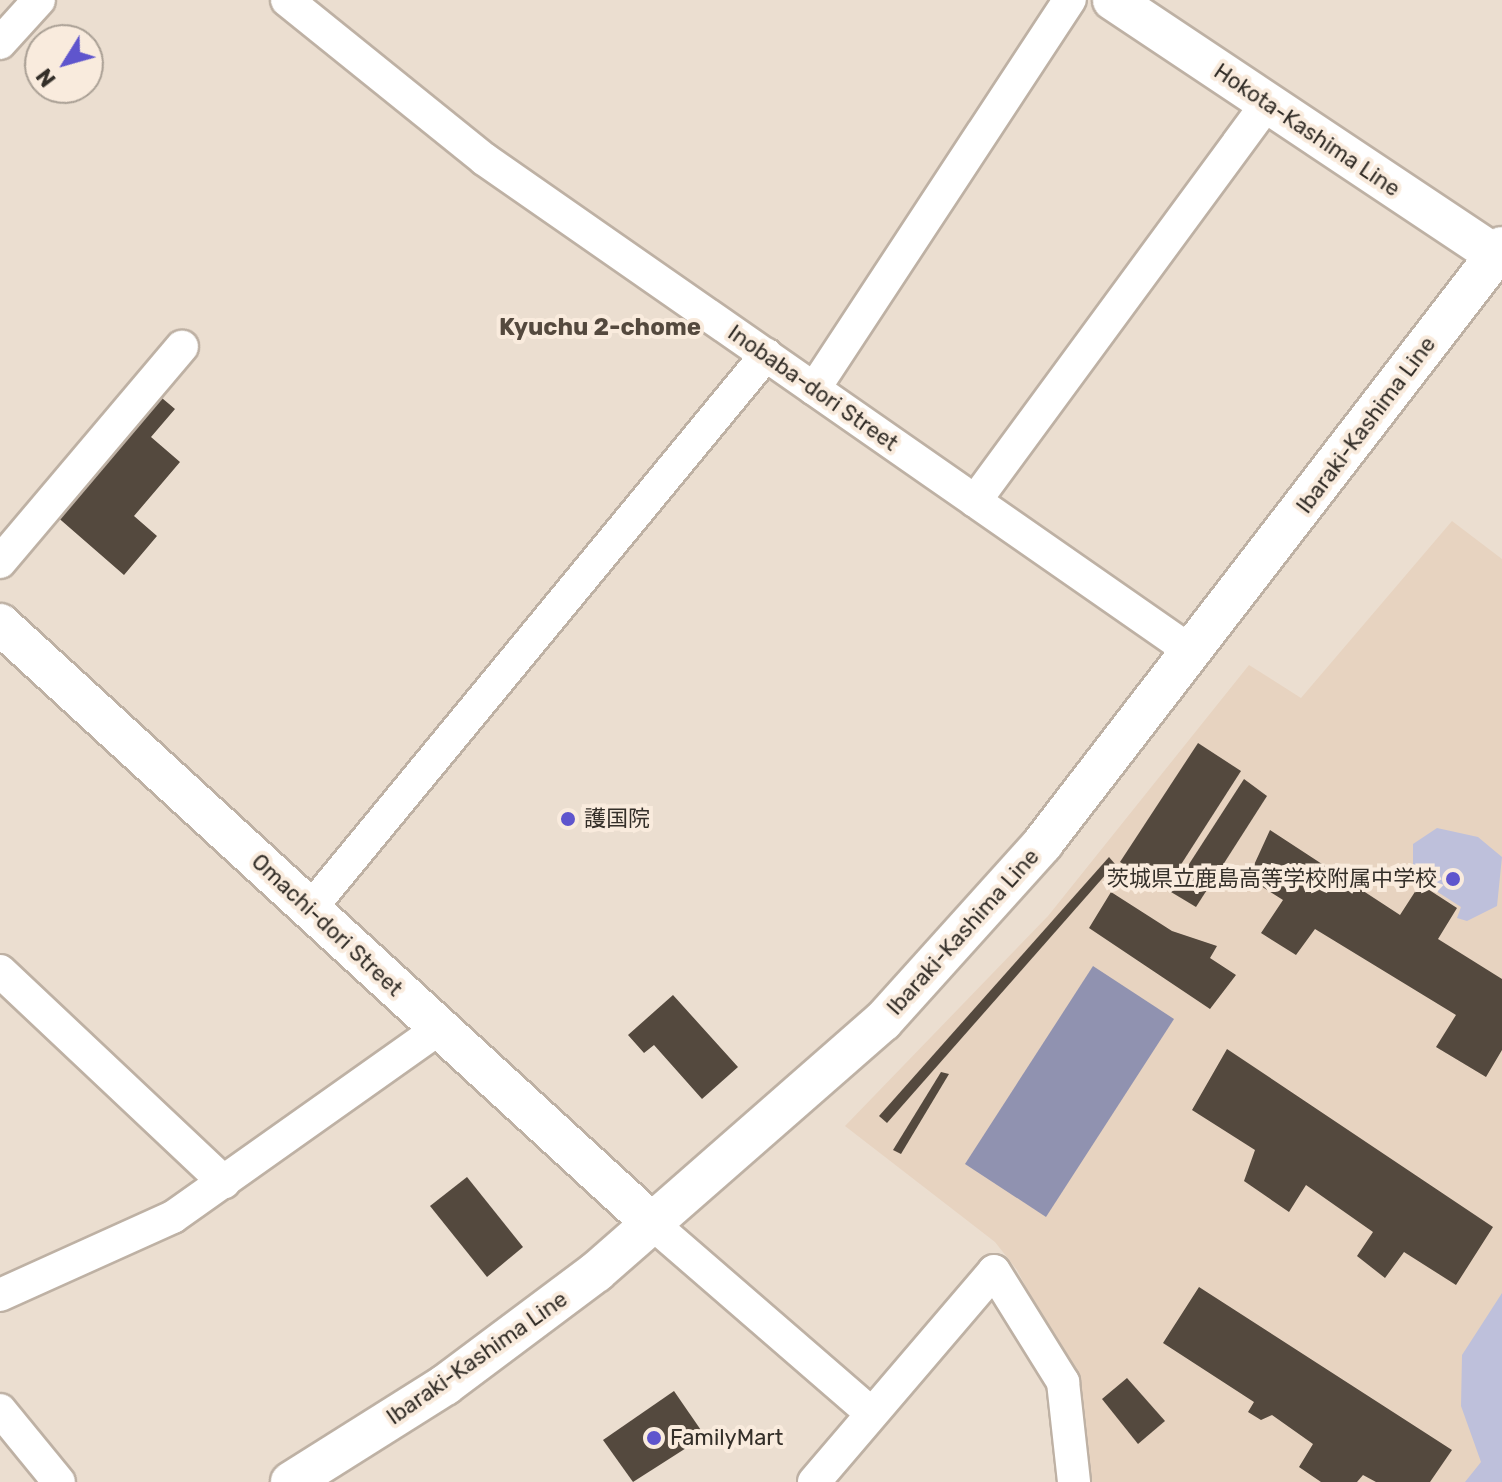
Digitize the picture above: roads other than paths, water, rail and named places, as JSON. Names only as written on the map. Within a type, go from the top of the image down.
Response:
[{"type":"main road","name":"Hokota-Kashima Line","points":[[1113,0],[1267,104],[1500,254]]},
{"type":"main road","name":"Ibaraki-Kashima Line","points":[[291,1482],[445,1385],[654,1225],[789,1109],[959,942],[1192,652],[1500,254]]},
{"type":"main road","name":"Omachi-dori Street","points":[[0,624],[654,1225]]},
{"type":"street","points":[[0,43],[39,0]]},
{"type":"street","name":"Inobaba-dori Street","points":[[287,0],[484,159],[1192,652]]},
{"type":"street","points":[[814,389],[1070,0]]},
{"type":"street","points":[[975,501],[1267,104]]},
{"type":"street","points":[[0,562],[182,347]]},
{"type":"street","points":[[310,909],[766,355]]},
{"type":"street","points":[[0,971],[224,1182]]},
{"type":"street","points":[[0,1295],[173,1217],[440,1028]]},
{"type":"street","points":[[654,1225],[870,1412]]},
{"type":"street","points":[[814,1482],[870,1412],[994,1271],[1063,1382],[1074,1482]]},
{"type":"street","points":[[0,1410],[59,1482]]},
{"type":"place","name":"護国院","points":[[568,819]]},
{"type":"place","name":"茨城県立鹿島高等学校附属中学校","points":[[1453,879]]},
{"type":"place","name":"FamilyMart","points":[[654,1438]]},
{"type":"district","name":"Kyuchu 2-chome","points":[[600,328]]}]
